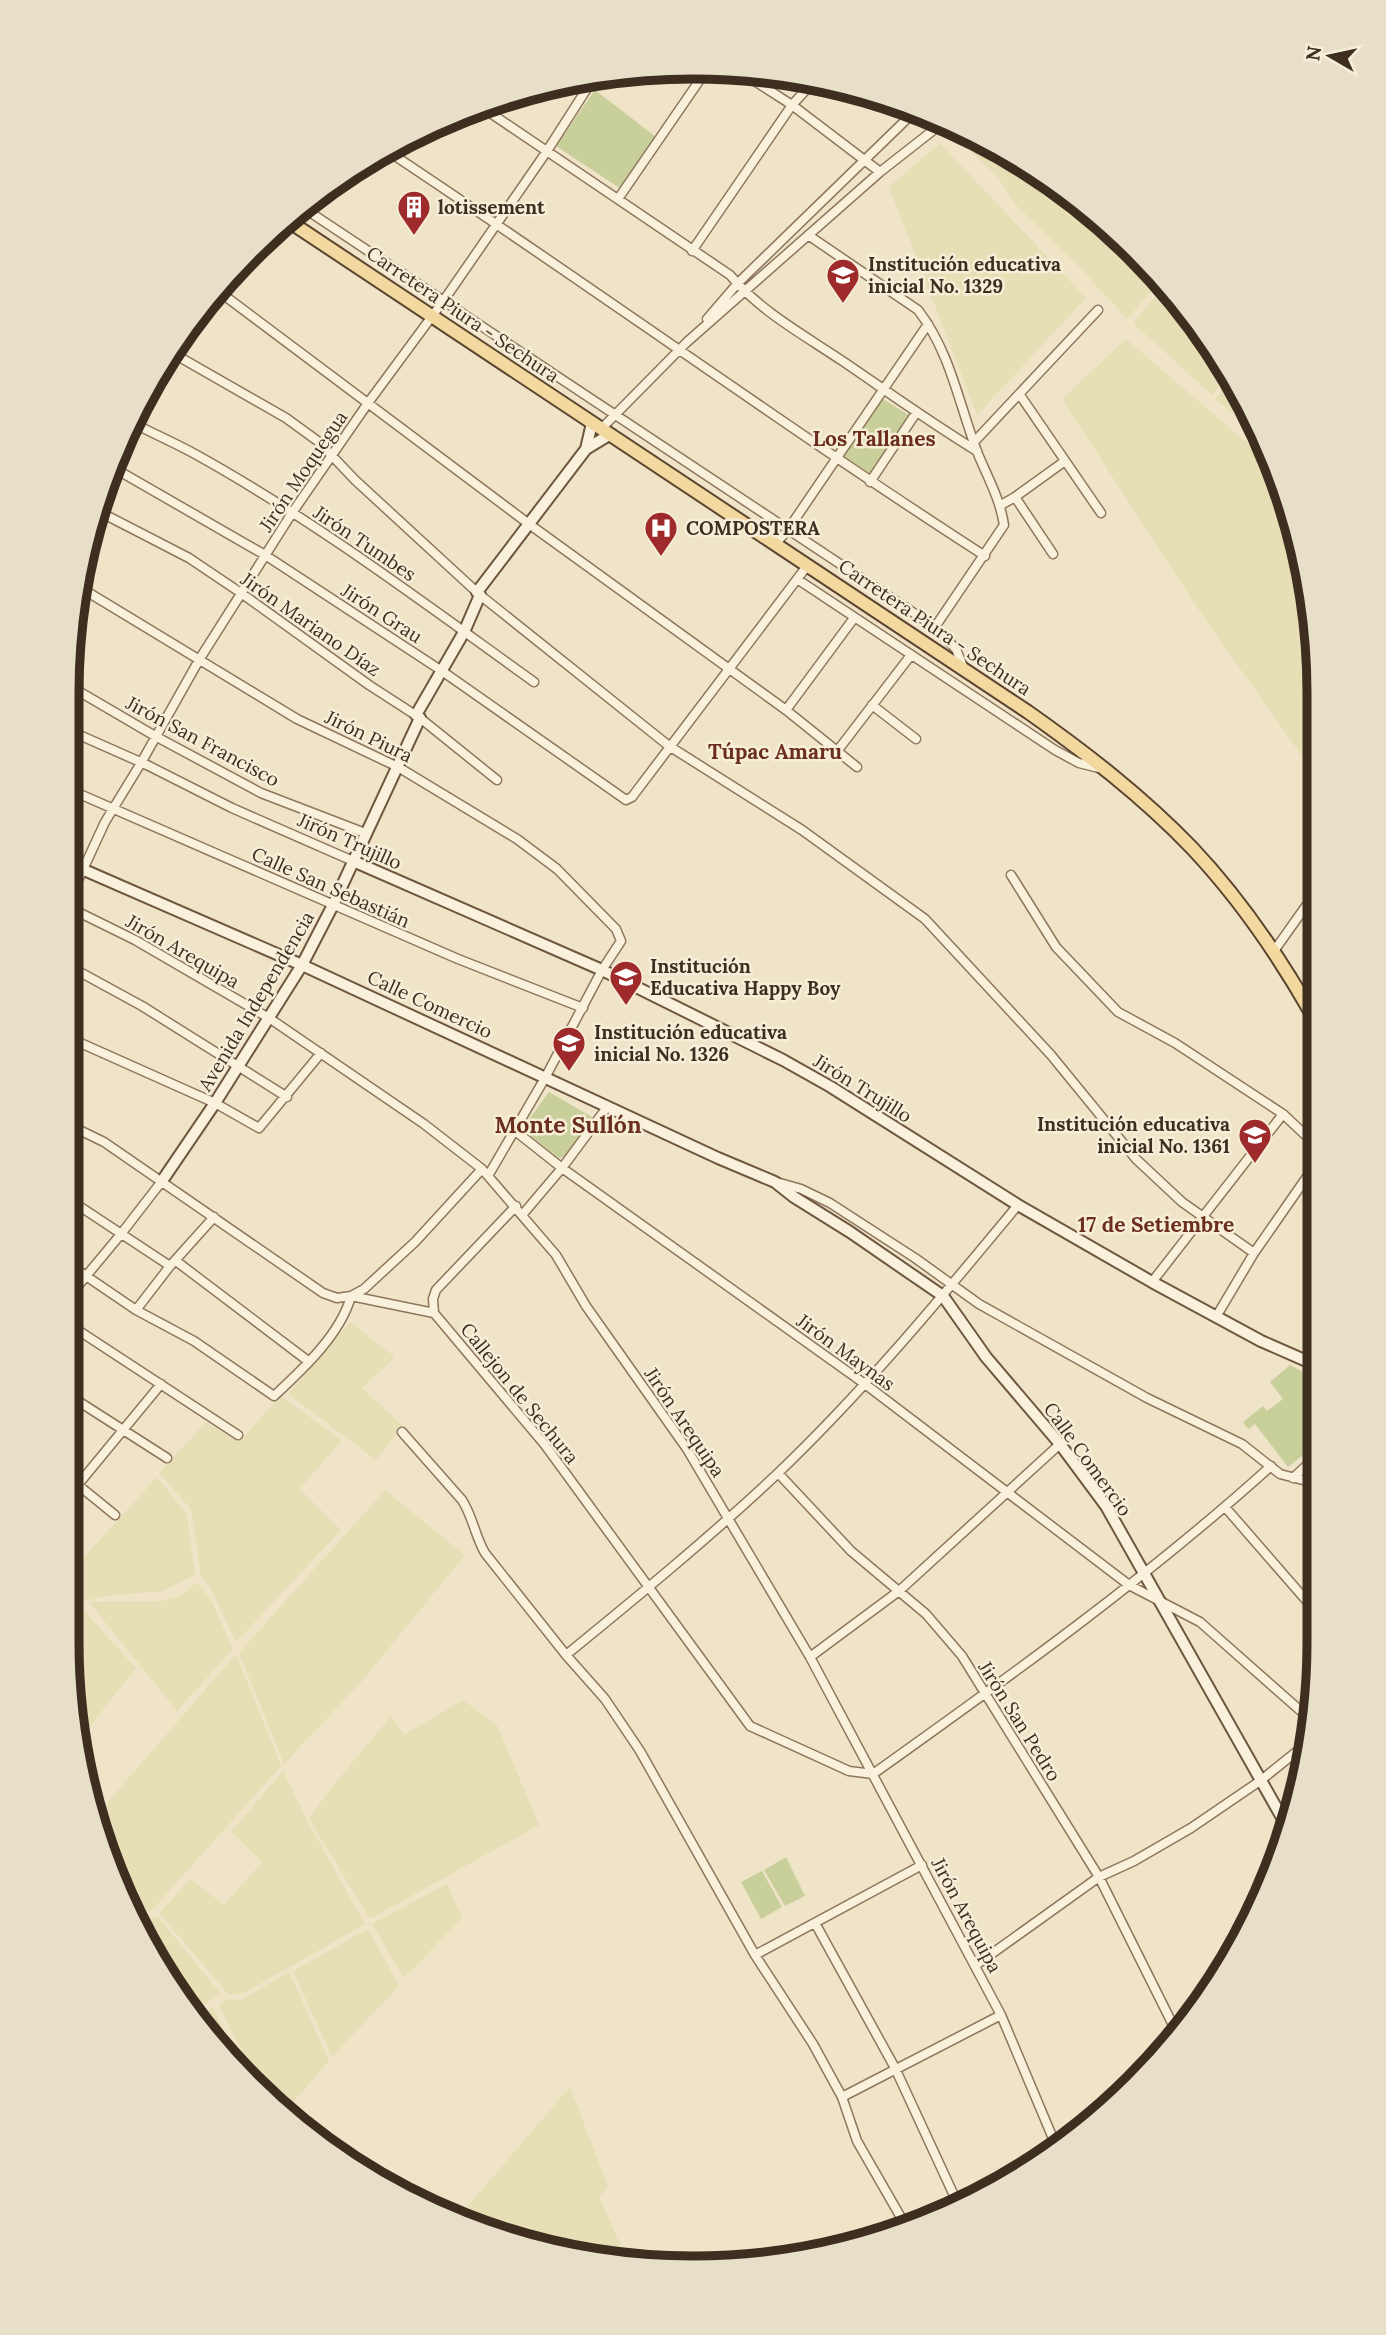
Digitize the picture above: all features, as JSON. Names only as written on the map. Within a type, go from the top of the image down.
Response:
[{"type":"main road","name":"Carretera Piura - Sechura","points":[[295,225],[1028,712],[1108,771],[1191,848],[1237,901],[1274,951],[1307,1007]]},
{"type":"street","points":[[618,199],[700,79]]},
{"type":"street","points":[[757,82],[792,105],[879,171]]},
{"type":"street","name":"Jirón Moquegua","points":[[79,877],[113,809],[199,660],[292,513],[331,454],[444,300],[587,89]]},
{"type":"street","points":[[692,251],[792,105],[806,90]]},
{"type":"street","points":[[491,113],[730,275],[744,292],[916,413],[977,452]]},
{"type":"street","points":[[687,342],[737,284],[867,162],[908,118]]},
{"type":"street","points":[[601,429],[687,342],[879,171],[935,129]]},
{"type":"street","points":[[395,156],[497,223],[870,482],[985,556]]},
{"type":"street","points":[[311,213],[935,627],[956,649],[964,670]]},
{"type":"street","points":[[808,235],[918,310],[953,374],[977,452],[1001,505],[1004,525],[935,627]]},
{"type":"street","points":[[225,296],[529,524],[729,667],[857,766]]},
{"type":"street","points":[[975,441],[1098,310]]},
{"type":"street","points":[[775,544],[788,529],[928,324]]},
{"type":"street","points":[[179,357],[286,418],[319,442],[355,480],[479,594],[669,746],[802,830],[925,919],[1051,1055],[1136,1159],[1202,1218],[1254,1253]]},
{"type":"street","points":[[1020,395],[1101,513]]},
{"type":"street","points":[[870,482],[916,413]]},
{"type":"street","name":"Jirón Tumbes","points":[[140,427],[195,454],[292,513],[534,682]]},
{"type":"street","name":"Avenida Independencia","points":[[162,1181],[302,965],[398,767],[418,716],[464,632],[479,594],[601,429]]},
{"type":"street","name":"Avenida Independencia","points":[[586,449],[601,429]]},
{"type":"street","points":[[1001,505],[1065,461]]},
{"type":"street","name":"Jirón Grau","points":[[120,473],[265,555],[442,671],[626,800],[632,797],[669,746]]},
{"type":"street","points":[[1015,497],[1053,554]]},
{"type":"street","name":"Jirón Mariano Díaz","points":[[106,515],[189,558],[241,593],[369,685],[418,716],[497,780]]},
{"type":"street","points":[[669,746],[807,566]]},
{"type":"street","points":[[797,579],[1055,750],[1079,763],[1108,771]]},
{"type":"street","name":"Jirón Piura","points":[[88,593],[297,719],[398,767],[517,839],[557,869],[616,929],[621,942],[602,970]]},
{"type":"street","points":[[786,710],[854,618]]},
{"type":"street","points":[[838,750],[911,654]]},
{"type":"street","name":"Jirón San Francisco","points":[[79,691],[261,793],[365,833]]},
{"type":"street","points":[[872,705],[916,739]]},
{"type":"street","name":"Jirón Trujillo","points":[[79,735],[232,808],[602,970],[819,1080],[1018,1205],[1216,1317],[1307,1361]]},
{"type":"street","name":"Calle San Sebastián","points":[[79,794],[458,959],[583,1008]]},
{"type":"street","name":"Calle Comercio","points":[[79,868],[302,965],[718,1158],[775,1182],[801,1189],[830,1203],[999,1316],[1147,1398],[1231,1438],[1280,1474],[1307,1481]]},
{"type":"street","points":[[1011,875],[1056,947],[1118,1012],[1175,1043],[1283,1114],[1307,1137]]},
{"type":"street","points":[[1274,951],[1307,904]]},
{"type":"street","name":"Jirón Arequipa","points":[[79,910],[269,1018],[424,1124],[485,1172],[556,1255],[586,1306],[687,1449],[810,1657],[976,1965],[1001,2015],[1053,2139]]},
{"type":"street","points":[[79,1271],[136,1310],[194,1342],[274,1396],[309,1361],[344,1317],[351,1296],[364,1289],[415,1242],[485,1172],[545,1078],[602,970]]},
{"type":"street","points":[[79,972],[142,1006],[287,1097]]},
{"type":"street","points":[[79,1042],[215,1103],[259,1128],[321,1054]]},
{"type":"street","points":[[523,1214],[562,1168],[608,1106]]},
{"type":"street","points":[[1152,1282],[1283,1114]]},
{"type":"street","points":[[79,1130],[104,1142],[323,1293],[337,1298],[351,1296],[434,1313],[433,1299],[436,1290],[516,1206]]},
{"type":"street","name":"Jirón Maynas","points":[[514,1130],[562,1168],[865,1384],[1129,1585],[1200,1622],[1303,1713]]},
{"type":"street","points":[[1216,1317],[1254,1253],[1307,1177]]},
{"type":"street","points":[[79,1284],[162,1181]]},
{"type":"street","name":"Calle Comercio","points":[[775,1182],[943,1296],[986,1357],[1060,1444],[1106,1507],[1281,1817]]},
{"type":"street","points":[[566,1656],[778,1473],[865,1384],[943,1296],[1018,1205]]},
{"type":"street","points":[[79,1206],[121,1234],[173,1263],[309,1361]]},
{"type":"street","points":[[136,1310],[214,1217]]},
{"type":"street","name":"Callejon de Sechura","points":[[434,1313],[545,1445],[751,1726],[849,1772],[873,1774]]},
{"type":"street","points":[[79,1331],[238,1435]]},
{"type":"street","points":[[79,1484],[161,1384]]},
{"type":"street","points":[[79,1402],[167,1458]]},
{"type":"street","points":[[402,1432],[462,1500],[485,1553],[566,1656],[605,1699],[640,1751],[755,1955],[813,2043],[842,2097],[857,2141],[902,2219]]},
{"type":"street","points":[[810,1657],[899,1591],[1060,1444]]},
{"type":"street","points":[[1293,1478],[1307,1465]]},
{"type":"street","points":[[873,1774],[985,1695],[1129,1585],[1225,1507],[1270,1466]]},
{"type":"street","name":"Jirón San Pedro","points":[[778,1473],[851,1552],[926,1614],[962,1656],[1099,1877],[1173,2025]]},
{"type":"street","points":[[79,1486],[115,1516]]},
{"type":"street","points":[[1225,1507],[1307,1601]]},
{"type":"street","points":[[976,1965],[1099,1877],[1191,1829],[1260,1781],[1297,1751]]},
{"type":"street","points":[[755,1955],[922,1865]]},
{"type":"street","points":[[815,1923],[895,2068],[955,2197]]},
{"type":"street","points":[[842,2097],[1001,2015]]},
{"type":"shaded area","points":[[960,140],[1034,182],[1067,206],[1098,231],[1154,287],[1127,319],[1015,204],[999,179]]},
{"type":"shaded area","points":[[940,143],[1086,298],[977,415],[889,187]]},
{"type":"shaded area","points":[[1159,292],[1204,352],[1222,381],[1212,395],[1133,323]]},
{"type":"shaded area","points":[[1126,339],[1257,452],[1275,496],[1286,534],[1302,613],[1306,653],[1307,763],[1196,606],[1062,399]]},
{"type":"shaded area","points":[[1225,386],[1245,423],[1215,399]]},
{"type":"shaded area","points":[[350,1322],[395,1357],[362,1388],[403,1426],[376,1460],[288,1394]]},
{"type":"shaded area","points":[[280,1396],[342,1440],[300,1489],[341,1530],[236,1642],[210,1587],[201,1576],[191,1509],[159,1473],[206,1422],[239,1442]]},
{"type":"shaded area","points":[[157,1477],[187,1515],[195,1575],[163,1591],[105,1596],[81,1602],[79,1563]]},
{"type":"shaded area","points":[[385,1490],[465,1555],[363,1680],[284,1764],[239,1653]]},
{"type":"shaded area","points":[[197,1582],[211,1600],[233,1649],[177,1711],[89,1602],[162,1601],[180,1596]]},
{"type":"shaded area","points":[[83,1610],[136,1668],[86,1731],[80,1682],[79,1614]]},
{"type":"shaded area","points":[[236,1654],[281,1766],[152,1910],[141,1911],[111,1839],[102,1809]]},
{"type":"shaded area","points":[[463,1700],[497,1725],[539,1825],[370,1919],[309,1819],[391,1716],[404,1735]]},
{"type":"shaded area","points":[[283,1771],[310,1826],[365,1924],[244,1993],[229,1995],[159,1913],[191,1879],[224,1905],[262,1862],[231,1832]]},
{"type":"shaded area","points":[[447,1884],[462,1918],[404,1978],[372,1924]]},
{"type":"shaded area","points":[[154,1916],[158,1917],[220,1993],[200,2008],[182,1983],[147,1924]]},
{"type":"shaded area","points":[[368,1929],[399,1986],[332,2057],[293,1971]]},
{"type":"shaded area","points":[[289,1972],[329,2061],[290,2106],[249,2065],[219,2005],[228,1999],[241,2000]]},
{"type":"shaded area","points":[[213,2007],[233,2049],[231,2047],[204,2014]]},
{"type":"shaded area","points":[[570,2087],[608,2186],[599,2197],[623,2252],[534,2235],[463,2211]]},
{"type":"green space","points":[[595,90],[656,137],[621,189],[556,146]]},
{"type":"green space","points":[[880,397],[910,416],[870,474],[841,455]]},
{"type":"green space","points":[[549,1092],[592,1117],[568,1155],[559,1158],[527,1133],[524,1126]]},
{"type":"green space","points":[[1290,1365],[1307,1374],[1307,1452],[1288,1467],[1255,1424],[1248,1429],[1243,1422],[1263,1406],[1267,1411],[1283,1399],[1270,1382]]},
{"type":"green space","points":[[786,1857],[805,1896],[785,1906],[764,1870]]},
{"type":"green space","points":[[762,1871],[782,1907],[761,1919],[741,1882]]},
{"type":"place","name":"lotissement","points":[[414,237]]},
{"type":"place","name":"Institución educativa inicial No. 1329","points":[[843,305]]},
{"type":"place","name":"COMPOSTERA","points":[[661,558]]},
{"type":"place","name":"Institución Educativa Happy Boy","points":[[626,1007]]},
{"type":"place","name":"Institución educativa inicial No. 1326","points":[[569,1073]]},
{"type":"place","name":"Institución educativa inicial No. 1361","points":[[1255,1165]]},
{"type":"district","name":"Los Tallanes","points":[[874,438]]},
{"type":"district","name":"Túpac Amaru","points":[[775,751]]},
{"type":"district","name":"Monte Sullón","points":[[568,1124]]},
{"type":"district","name":"17 de Setiembre","points":[[1156,1224]]}]
